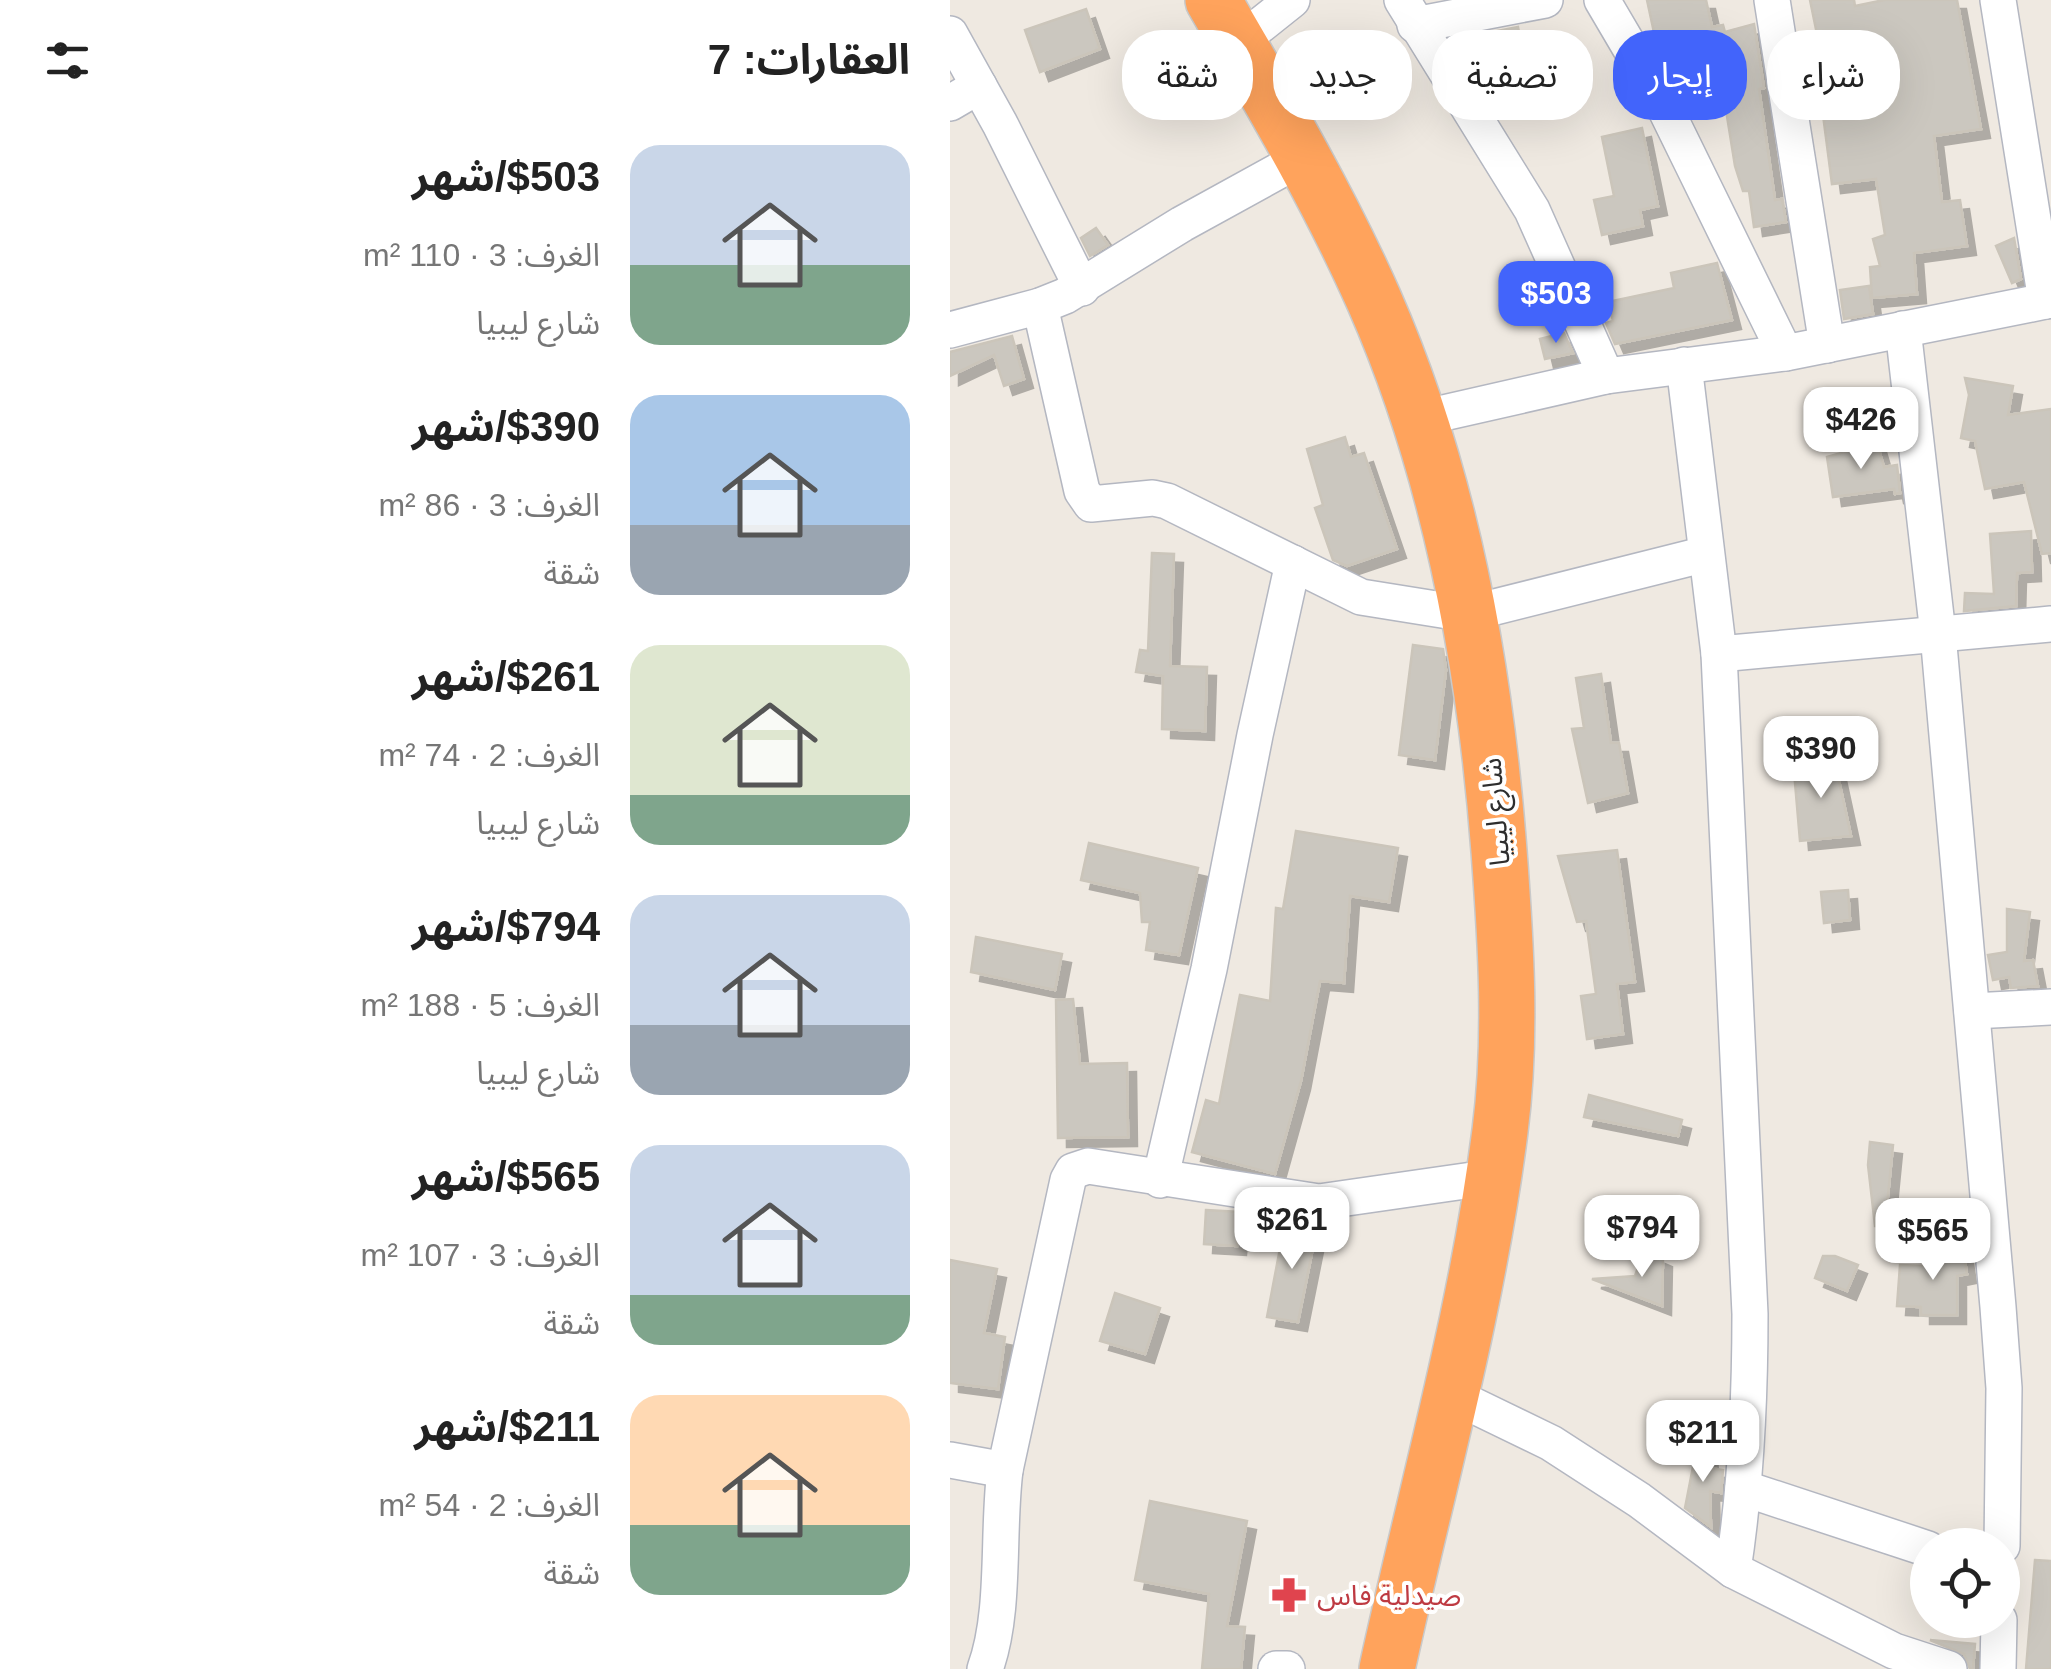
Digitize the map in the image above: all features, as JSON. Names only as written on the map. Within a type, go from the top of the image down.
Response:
[{"type":"highway","name":"شارع ليبيا","points":[[1226,22],[1302,158],[1376,305],[1446,510],[1485,705],[1504,915],[1501,1126],[1452,1395],[1387,1669]]},
{"type":"street","points":[[1226,22],[1292,0]]},
{"type":"street","points":[[1545,0],[1408,12],[1532,210],[1606,376]]},
{"type":"street","points":[[1602,0],[1662,102],[1785,353]]},
{"type":"street","points":[[1772,0],[1827,345]]},
{"type":"street","points":[[1417,419],[1606,376],[1785,353],[2049,301],[1998,0]]},
{"type":"street","points":[[950,34],[964,94],[1082,288]]},
{"type":"street","points":[[950,330],[1040,306],[1082,288],[1182,224],[1302,158]]},
{"type":"street","points":[[1040,306],[1082,491],[1088,502],[1095,505],[1140,499],[1167,501],[1362,597],[1467,614],[1706,554]]},
{"type":"street","points":[[1903,328],[1938,634],[2004,1388],[2002,1528]]},
{"type":"street","points":[[1684,365],[1719,654],[1750,1314],[1743,1488],[1733,1570]]},
{"type":"street","points":[[1160,1180],[1209,969],[1293,563]]},
{"type":"street","points":[[1719,654],[2051,624]]},
{"type":"street","points":[[1972,1011],[2051,1006]]},
{"type":"street","points":[[985,1669],[995,1636],[1005,1470],[1073,1171],[1088,1166],[1318,1202],[1494,1177]]},
{"type":"street","points":[[1452,1395],[1551,1444],[1638,1500],[1733,1570],[1894,1651],[1949,1669]]},
{"type":"street","points":[[950,1460],[1005,1470]]},
{"type":"street","points":[[1743,1488],[1910,1544]]},
{"type":"street","points":[[1998,1669],[1999,1638]]},
{"type":"street","points":[[1276,1669],[1287,1669]]},
{"type":"building","points":[[1647,0],[1706,0],[1712,27],[1723,25],[1724,30],[1653,30]]},
{"type":"building","points":[[1810,0],[1854,0],[1855,6],[1884,0],[1957,0],[1981,129],[1934,136],[1942,202],[1960,200],[1967,246],[1914,253],[1917,294],[1872,298],[1870,267],[1880,266],[1873,239],[1885,235],[1876,179],[1832,184],[1824,120],[1900,120],[1900,30],[1816,30]]},
{"type":"building","points":[[1086,9],[1100,49],[1040,72],[1025,30]]},
{"type":"building","points":[[1754,24],[1775,200],[1782,199],[1786,222],[1754,227],[1749,191],[1743,191],[1728,120],[1747,120],[1747,30],[1732,30]]},
{"type":"building","points":[[1642,128],[1658,206],[1640,210],[1643,226],[1602,235],[1594,200],[1614,196],[1602,137]]},
{"type":"building","points":[[1096,228],[1108,245],[1090,256],[1081,238]]},
{"type":"building","points":[[2014,238],[2021,279],[2012,283],[1996,246]]},
{"type":"building","points":[[1717,263],[1732,320],[1615,344],[1606,323],[1613,321],[1608,302],[1674,288],[1671,273]]},
{"type":"building","points":[[1869,286],[1873,314],[1844,319],[1840,290]]},
{"type":"building","points":[[1564,333],[1573,353],[1545,359],[1540,339]]},
{"type":"building","points":[[1012,336],[1024,379],[1004,386],[994,355],[950,376],[950,352]]},
{"type":"building","points":[[1965,378],[2013,386],[2008,415],[2051,409],[2051,553],[2042,554],[2024,482],[1985,489],[1975,441],[1961,438],[1969,395]]},
{"type":"building","points":[[1345,437],[1351,457],[1364,453],[1397,549],[1347,566],[1333,560],[1315,508],[1323,505],[1307,449]]},
{"type":"building","points":[[1877,443],[1884,467],[1897,465],[1900,493],[1895,494],[1894,489],[1833,497],[1827,457]]},
{"type":"building","points":[[2031,531],[2032,572],[2017,573],[2016,606],[1964,611],[1965,593],[1994,594],[1990,534]]},
{"type":"building","points":[[1152,553],[1174,554],[1170,666],[1207,667],[1205,731],[1162,729],[1163,676],[1136,672],[1140,650],[1148,651]]},
{"type":"building","points":[[1413,645],[1443,649],[1446,670],[1435,760],[1399,755]]},
{"type":"building","points":[[1601,674],[1611,743],[1619,743],[1628,793],[1588,803],[1572,729],[1584,728],[1576,678]]},
{"type":"building","points":[[1833,753],[1851,836],[1800,841],[1794,771],[1809,769],[1806,759]]},
{"type":"building","points":[[1296,831],[1398,848],[1389,902],[1350,896],[1344,983],[1320,981],[1301,1081],[1275,1174],[1192,1152],[1206,1100],[1219,1104],[1240,995],[1270,1001],[1276,908],[1283,909]]},
{"type":"building","points":[[1089,843],[1198,868],[1179,955],[1146,950],[1150,922],[1142,922],[1140,893],[1081,880]]},
{"type":"building","points":[[1617,850],[1635,982],[1617,984],[1623,1034],[1587,1039],[1581,996],[1596,994],[1586,921],[1577,922],[1558,856]]},
{"type":"building","points":[[1848,890],[1850,920],[1824,923],[1821,892]]},
{"type":"building","points":[[2007,909],[2030,912],[2024,961],[2033,960],[2038,986],[2011,988],[2009,977],[1993,980],[1988,955],[2007,952]]},
{"type":"building","points":[[976,937],[1062,954],[1055,990],[971,972]]},
{"type":"building","points":[[1073,999],[1080,1064],[1127,1063],[1128,1137],[1058,1138],[1056,1000]]},
{"type":"building","points":[[1589,1095],[1682,1120],[1678,1136],[1584,1117]]},
{"type":"building","points":[[1870,1142],[1893,1145],[1885,1226],[1875,1226],[1868,1165]]},
{"type":"building","points":[[1206,1210],[1240,1212],[1237,1246],[1204,1244]]},
{"type":"building","points":[[1285,1222],[1317,1228],[1298,1322],[1267,1317]]},
{"type":"building","points":[[1963,1248],[1967,1274],[1957,1276],[1957,1315],[1921,1315],[1921,1307],[1897,1306],[1900,1265],[1928,1266],[1927,1252]]},
{"type":"building","points":[[1644,1250],[1663,1258],[1662,1306],[1592,1279],[1635,1276]]},
{"type":"building","points":[[1823,1256],[1858,1265],[1847,1291],[1815,1278]]},
{"type":"building","points":[[950,1260],[997,1269],[984,1333],[1005,1337],[998,1389],[950,1383]]},
{"type":"building","points":[[1115,1293],[1160,1308],[1145,1354],[1100,1341]]},
{"type":"building","points":[[1698,1441],[1708,1442],[1709,1468],[1723,1470],[1721,1493],[1710,1491],[1711,1527],[1685,1508]]},
{"type":"building","points":[[1150,1501],[1247,1521],[1227,1626],[1245,1627],[1241,1669],[1202,1669],[1209,1594],[1135,1580]]},
{"type":"building","points":[[2035,1560],[2051,1561],[2051,1669],[2026,1669]]},
{"type":"building","points":[[1930,1640],[1975,1644],[1973,1669],[1964,1654]]},
{"type":"place","name":"صيدلية فاس","points":[[1289,1595]]}]
